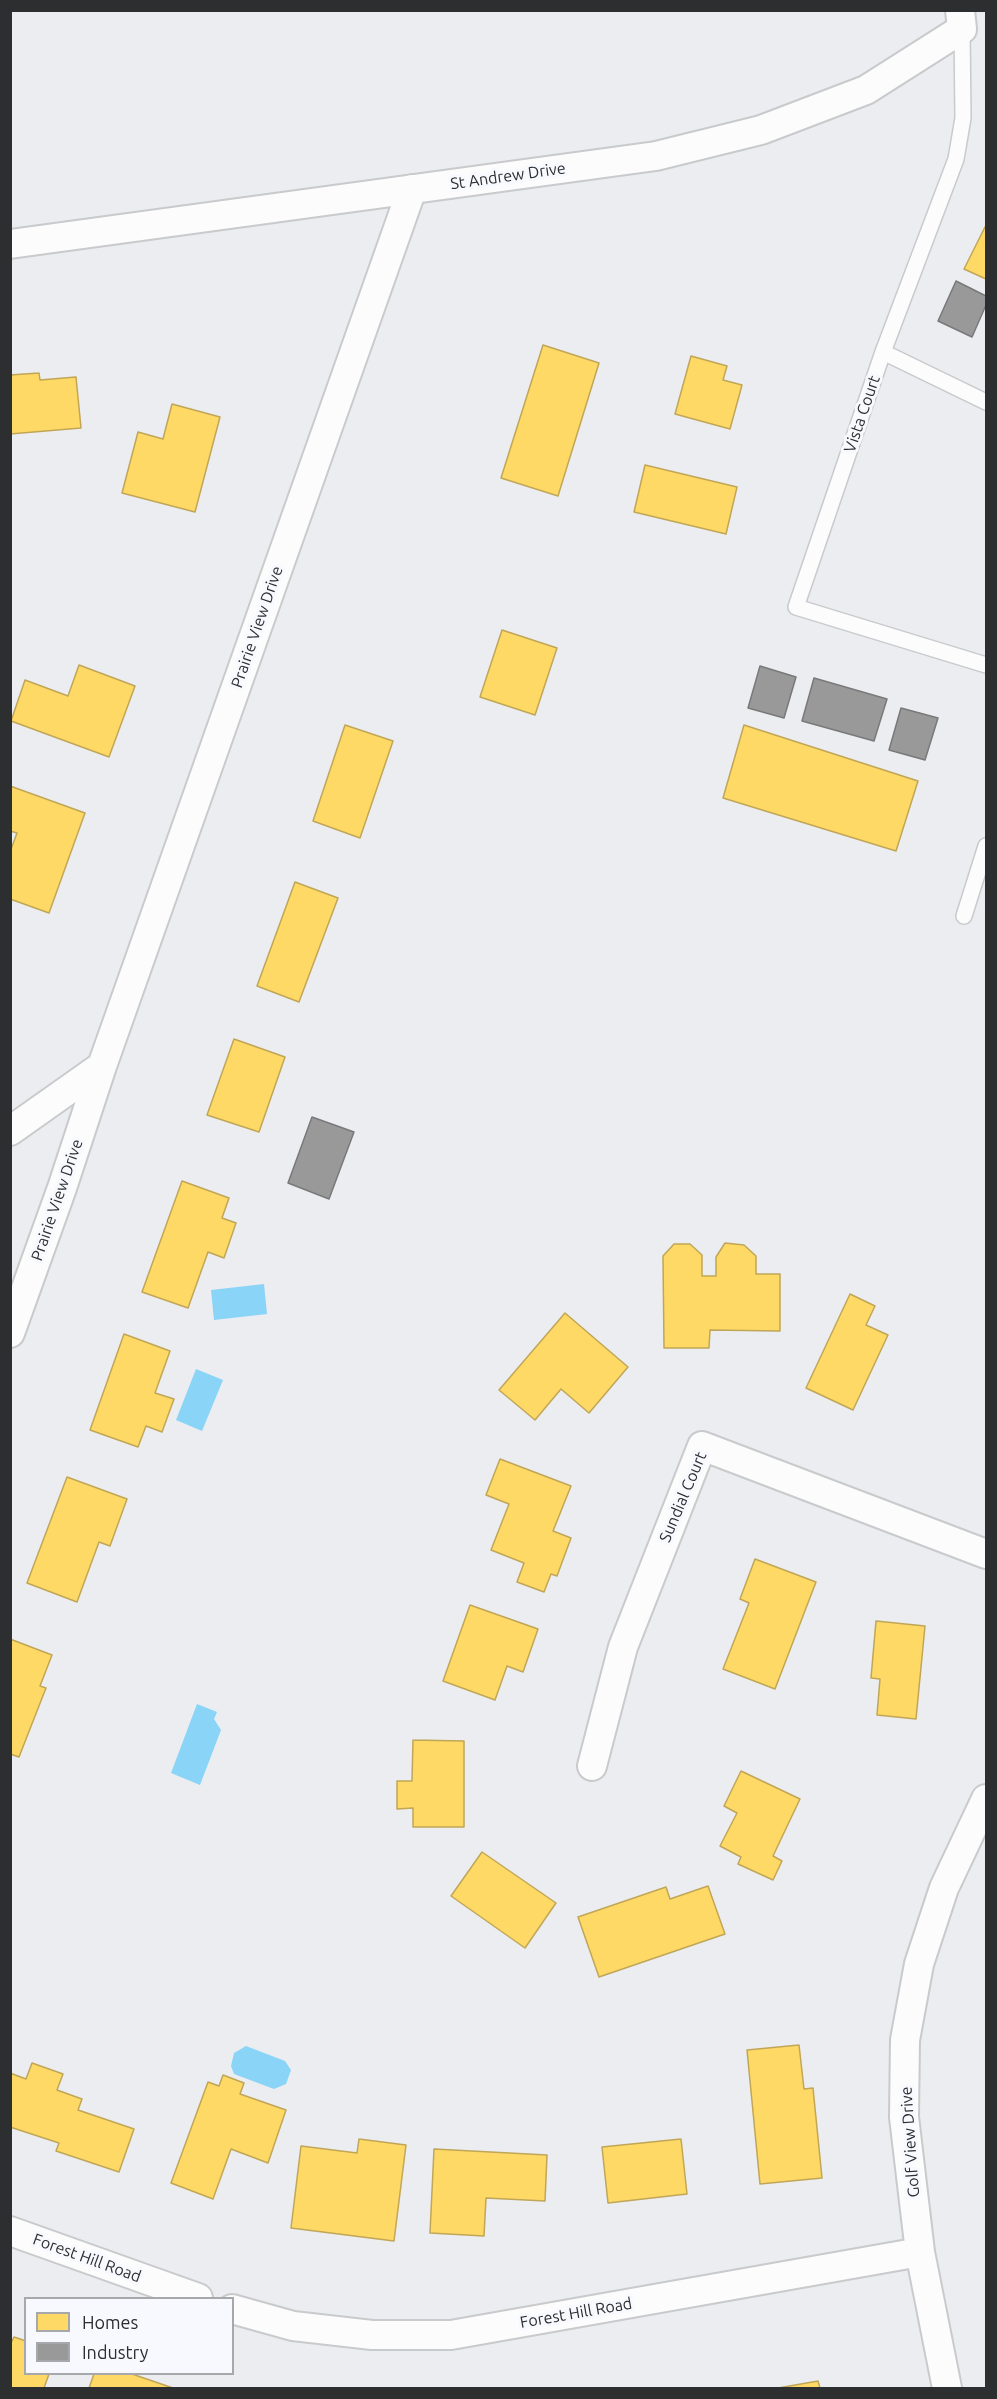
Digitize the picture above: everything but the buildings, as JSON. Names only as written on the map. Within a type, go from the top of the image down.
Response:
[{"type":"street","name":"St Andrew Drive","points":[[10,244],[656,156],[761,129],[866,90],[961,20]]},
{"type":"street","name":"Prairie View Drive","points":[[10,1333],[412,189]]},
{"type":"street","points":[[10,1131],[102,1066]]},
{"type":"street","name":"Sundial Court","points":[[592,1766],[623,1647],[702,1446],[987,1554]]},
{"type":"street","name":"Golf View Drive","points":[[946,2388],[920,2252],[904,2117],[905,2040],[920,1964],[944,1888],[987,1799]]},
{"type":"street","name":"Forest Hill Road","points":[[10,2231],[195,2297]]},
{"type":"street","name":"Forest Hill Road","points":[[234,2310],[293,2326],[372,2335],[451,2335],[920,2252]]},
{"type":"lane","name":"Vista Court","points":[[961,20],[963,118],[956,159],[883,352],[796,607],[987,665]]},
{"type":"lane","points":[[883,352],[987,402]]},
{"type":"lane","points":[[964,916],[987,846]]},
{"type":"water","points":[[264,1284],[267,1314],[214,1320],[211,1290]]},
{"type":"water","points":[[196,1369],[223,1380],[202,1431],[176,1420]]},
{"type":"water","points":[[197,1704],[217,1712],[214,1719],[221,1730],[200,1785],[171,1773]]},
{"type":"water","points":[[246,2046],[285,2061],[291,2070],[286,2084],[274,2089],[234,2074],[231,2066],[234,2053]]}]
